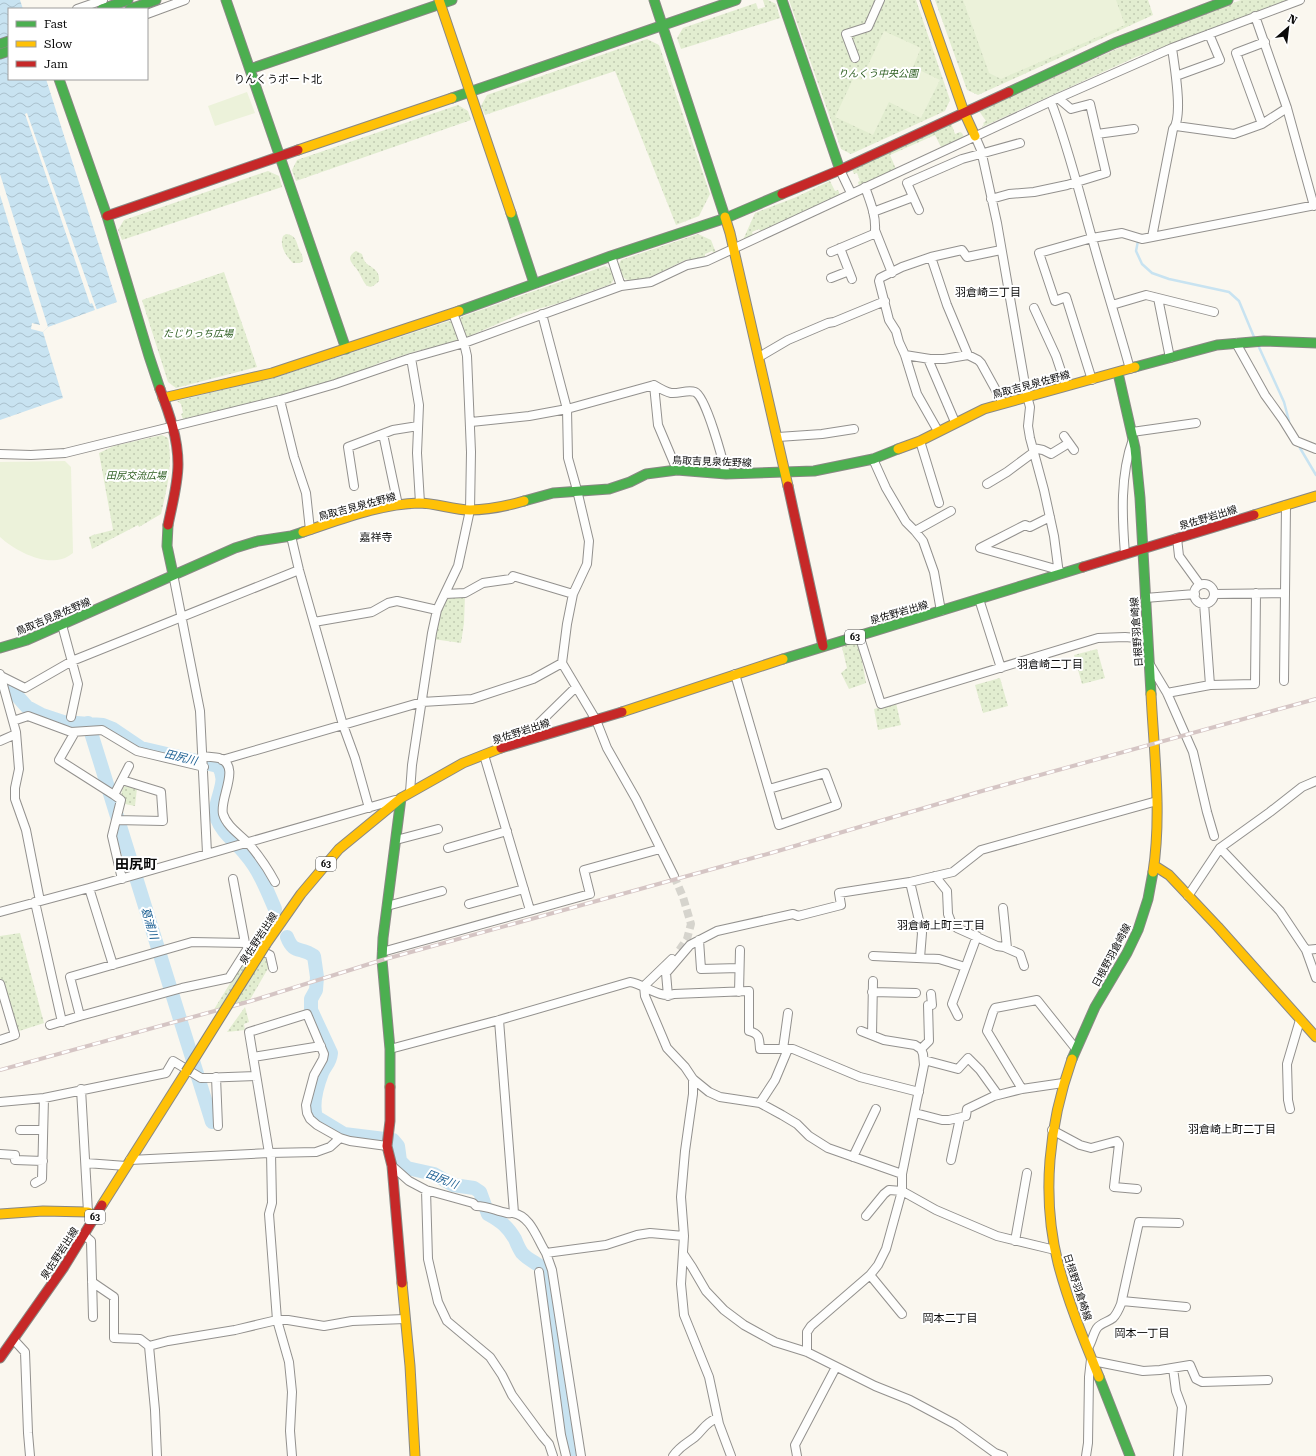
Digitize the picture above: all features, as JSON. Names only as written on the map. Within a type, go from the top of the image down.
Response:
[{"type":"street","points":[[80,8],[103,0]]},
{"type":"street","points":[[105,8],[128,0]]},
{"type":"street","points":[[133,8],[156,0]]},
{"type":"street","points":[[148,14],[185,0]]},
{"type":"street","points":[[226,0],[346,349]]},
{"type":"street","points":[[250,69],[439,2],[452,0]]},
{"type":"street","points":[[654,0],[726,218],[734,248],[760,357],[824,646]]},
{"type":"street","points":[[107,216],[736,0]]},
{"type":"street","points":[[782,0],[840,170],[851,193]]},
{"type":"street","points":[[855,58],[846,34],[868,27],[880,0]]},
{"type":"street","points":[[925,0],[964,112],[982,152],[991,199],[998,223],[1001,250],[1030,407],[1028,426],[1050,517],[1059,572],[980,548],[1025,525],[1030,527],[1050,517]]},
{"type":"street","points":[[163,398],[272,373],[453,313],[611,256],[726,218],[840,170],[1115,43],[1228,0]]},
{"type":"street","points":[[0,454],[31,455],[66,453],[280,400],[336,384],[411,358],[464,343],[621,286],[651,282],[687,265],[707,261],[1058,98],[1172,48],[1300,0]]},
{"type":"street","points":[[439,2],[534,283]]},
{"type":"street","points":[[1092,380],[1066,298],[1055,301],[1039,253],[1092,238],[1122,233],[1142,239],[1315,206],[1287,108],[1255,16]]},
{"type":"street","points":[[1176,76],[1220,60],[1209,34]]},
{"type":"street","points":[[1262,124],[1236,53],[1265,42]]},
{"type":"street","points":[[1152,237],[1173,129],[1176,126],[1178,107],[1172,48]]},
{"type":"street","points":[[59,80],[107,216],[149,356],[173,426],[178,463],[177,480],[167,529],[167,546],[183,617],[200,711],[208,853]]},
{"type":"street","points":[[991,199],[1009,194],[1034,192],[1067,185],[1106,172],[1090,104],[1071,109],[1058,98]]},
{"type":"street","points":[[1051,102],[1062,132],[1130,370]]},
{"type":"street","points":[[1176,126],[1234,134],[1262,124],[1287,108]]},
{"type":"street","points":[[1097,134],[1134,129]]},
{"type":"street","points":[[919,210],[907,183],[962,159],[996,148],[1012,146],[1020,142]]},
{"type":"street","points":[[865,187],[873,212],[876,234],[892,272]]},
{"type":"street","points":[[873,212],[913,197]]},
{"type":"street","points":[[831,252],[876,234]]},
{"type":"street","points":[[831,278],[851,275],[840,248]]},
{"type":"street","points":[[938,431],[917,394],[905,355],[890,320],[879,281],[880,278],[902,267],[962,250],[967,257],[1001,250]]},
{"type":"street","points":[[611,256],[621,286]]},
{"type":"street","points":[[931,258],[947,305],[968,355]]},
{"type":"street","points":[[1112,305],[1146,295],[1214,312]]},
{"type":"street","points":[[1158,298],[1170,358]]},
{"type":"street","points":[[760,357],[788,340],[828,322],[834,322],[885,301]]},
{"type":"street","points":[[1034,308],[1056,356],[1066,386]]},
{"type":"street","points":[[410,792],[412,765],[432,633],[437,610],[458,566],[470,510],[471,422],[467,356],[453,313]]},
{"type":"street","points":[[542,314],[567,409],[568,458],[589,542],[587,564],[573,594],[567,624],[562,663],[596,720],[607,748],[636,799],[674,876]]},
{"type":"street","name":"鳥取吉見泉佐野線","points":[[0,648],[27,640],[173,574],[235,548],[258,541],[291,536],[360,514],[398,505],[420,503],[470,510],[504,507],[553,493],[577,490],[609,489],[630,482],[646,474],[677,470],[726,474],[814,471],[873,459],[920,440],[984,409],[1003,403],[1216,346],[1264,341],[1316,343]]},
{"type":"street","points":[[1236,343],[1265,395],[1296,441],[1316,448]]},
{"type":"street","points":[[905,355],[928,359],[944,359],[968,355],[978,360],[1003,403]]},
{"type":"street","points":[[411,358],[419,405],[417,453],[420,503]]},
{"type":"street","points":[[928,359],[955,422]]},
{"type":"street","name":"日根野羽倉崎線","points":[[1118,373],[1132,436],[1140,498],[1158,824],[1155,866],[1152,885],[1138,930],[1090,1016],[1063,1083],[1049,1150],[1048,1192],[1055,1250],[1068,1298],[1130,1456]]},
{"type":"street","points":[[471,422],[529,416],[567,409],[654,385],[670,393],[694,391],[699,394],[720,449],[726,474]]},
{"type":"street","points":[[654,385],[658,425],[677,470]]},
{"type":"street","points":[[280,400],[294,457],[306,493],[310,530]]},
{"type":"street","points":[[1125,554],[1122,521],[1126,464],[1132,436],[1196,423]]},
{"type":"street","points":[[354,486],[348,447],[393,430],[418,426]]},
{"type":"street","points":[[778,437],[822,434],[854,429]]},
{"type":"street","points":[[383,434],[398,505]]},
{"type":"street","points":[[987,484],[1007,472],[1033,450],[1043,450],[1051,454],[1066,439],[1074,450]]},
{"type":"street","points":[[920,440],[940,503]]},
{"type":"street","points":[[873,459],[886,488],[906,522],[923,541],[934,572],[941,611]]},
{"type":"street","name":"泉佐野岩出線","points":[[0,1358],[64,1267],[84,1234],[92,1214],[128,1163],[266,944],[301,894],[339,849],[410,792],[463,764],[521,741],[596,720],[735,674],[941,611],[1059,572],[1143,549],[1316,496]]},
{"type":"street","points":[[1284,681],[1286,505]]},
{"type":"street","points":[[915,531],[952,511]]},
{"type":"street","points":[[291,536],[299,570],[343,725],[355,758],[368,808]]},
{"type":"street","points":[[1177,538],[1179,556],[1200,585]]},
{"type":"street","points":[[0,675],[25,688],[72,661],[299,570]]},
{"type":"street","points":[[445,594],[465,593],[483,583],[511,579],[513,576],[573,594]]},
{"type":"street","points":[[1200,585],[1210,585],[1214,591],[1212,600],[1207,603],[1198,601],[1194,594],[1195,589],[1200,585]]},
{"type":"street","points":[[1167,693],[1210,685],[1255,684],[1256,593]]},
{"type":"street","points":[[1214,594],[1285,593]]},
{"type":"street","points":[[1145,598],[1194,594]]},
{"type":"street","points":[[979,599],[1001,668]]},
{"type":"street","points":[[314,622],[372,612],[388,603],[397,601],[437,610]]},
{"type":"street","points":[[1204,603],[1210,685]]},
{"type":"street","points":[[62,625],[78,684],[71,717]]},
{"type":"street","points":[[859,635],[881,704],[1098,638],[1125,637],[1148,639]]},
{"type":"street","points":[[1149,662],[1167,693],[1194,752],[1207,812],[1214,836]]},
{"type":"street","points":[[222,760],[422,702],[472,699],[533,679],[562,663]]},
{"type":"street","points":[[735,674],[779,825],[837,805],[825,773],[769,789]]},
{"type":"street","points":[[0,675],[16,734],[18,769],[15,799],[26,830],[38,902],[62,1022]]},
{"type":"street","points":[[521,741],[576,688]]},
{"type":"street","points":[[13,721],[28,716],[71,732],[102,730],[137,751],[204,767]]},
{"type":"street","points":[[75,732],[59,760],[121,800],[112,836],[122,879]]},
{"type":"street","points":[[0,741],[16,734]]},
{"type":"street","points":[[484,755],[530,910]]},
{"type":"street","points":[[203,756],[219,758],[226,762],[229,767],[222,808],[223,813],[229,825],[248,842],[266,864],[275,882]]},
{"type":"street","points":[[114,795],[129,766]]},
{"type":"street","points":[[116,820],[163,821],[161,792],[122,780]]},
{"type":"street","points":[[1188,896],[1220,848],[1302,787],[1316,782]]},
{"type":"street","points":[[0,912],[122,879],[401,798],[382,952],[390,1049],[390,1110],[387,1145],[392,1166],[411,1380],[415,1456]]},
{"type":"street","points":[[668,996],[666,974],[690,945],[717,931],[793,914],[798,916],[841,905],[839,893],[910,882],[953,872],[981,850],[1157,801]]},
{"type":"street","points":[[396,840],[438,829]]},
{"type":"street","points":[[448,848],[506,831]]},
{"type":"street","points":[[382,952],[590,894],[584,870],[660,848]]},
{"type":"street","points":[[1220,848],[1280,911],[1306,950],[1316,978]]},
{"type":"street","points":[[1155,866],[1169,875],[1316,1038]]},
{"type":"street","points":[[935,876],[947,891],[948,914],[951,922],[957,928],[997,946],[1007,948],[1020,954],[1024,966]]},
{"type":"street","points":[[50,1025],[182,988],[229,978],[248,948],[245,943],[232,879]]},
{"type":"street","points":[[910,882],[922,933],[920,958]]},
{"type":"street","points":[[90,888],[113,965]]},
{"type":"street","points":[[469,904],[524,889]]},
{"type":"street","points":[[387,906],[442,891]]},
{"type":"street","points":[[1004,908],[1007,948]]},
{"type":"street","points":[[958,1016],[952,1004],[977,936]]},
{"type":"street","points":[[699,940],[701,969],[739,968]]},
{"type":"street","points":[[80,1016],[70,977],[192,942],[245,943],[270,955],[273,968]]},
{"type":"street","points":[[1306,950],[1316,949]]},
{"type":"street","points":[[739,992],[740,950]]},
{"type":"street","points":[[678,952],[644,986],[644,996],[667,1048],[685,1067],[693,1079],[709,1092],[720,1097],[760,1103],[782,1114],[797,1124],[809,1136],[828,1148],[902,1174]]},
{"type":"street","points":[[873,956],[939,959],[965,967]]},
{"type":"street","points":[[872,1035],[873,981]]},
{"type":"street","points":[[390,1049],[499,1020],[630,982],[637,983],[655,992],[668,996],[674,994],[749,991],[748,1031],[755,1033],[759,1038],[760,1049],[793,1049],[860,1077],[919,1092]]},
{"type":"street","points":[[0,984],[15,1035],[0,1040]]},
{"type":"street","points":[[872,992],[916,992]]},
{"type":"street","points":[[921,1049],[929,1041],[928,1005],[932,1005],[931,994]]},
{"type":"street","points":[[1022,1089],[987,1031],[995,1008],[1038,1000],[1076,1049]]},
{"type":"street","points":[[760,1103],[775,1080],[786,1049],[788,1013]]},
{"type":"street","points":[[292,1456],[290,1431],[292,1392],[289,1362],[277,1320],[269,1214],[272,1203],[270,1153],[249,1032],[307,1014],[324,1054],[323,1059],[314,1075],[306,1105],[307,1113],[310,1119],[317,1125],[340,1138],[350,1141],[387,1145]]},
{"type":"street","points":[[499,1020],[514,1213]]},
{"type":"street","points":[[1290,1109],[1288,1100],[1287,1064],[1300,1020]]},
{"type":"street","points":[[807,1352],[807,1332],[870,1275],[878,1265],[886,1249],[902,1191],[902,1174],[919,1092],[924,1060],[924,1054],[921,1049],[915,1045],[884,1040],[861,1031]]},
{"type":"street","points":[[253,1057],[321,1046]]},
{"type":"street","points":[[924,1060],[958,1069],[968,1058],[980,1070],[998,1095]]},
{"type":"street","points":[[0,1102],[44,1098],[166,1073],[173,1061],[201,1078],[256,1076]]},
{"type":"street","points":[[216,1077],[218,1126]]},
{"type":"street","points":[[693,1079],[693,1094],[685,1151],[681,1197],[684,1236],[681,1284],[684,1315],[709,1377],[717,1418],[731,1456]]},
{"type":"street","points":[[915,1113],[942,1120],[960,1118],[966,1116],[967,1109],[998,1095],[1022,1089],[1063,1083]]},
{"type":"street","points":[[0,1214],[43,1211],[92,1214],[86,1162],[81,1090]]},
{"type":"street","points":[[35,1183],[42,1179],[44,1098]]},
{"type":"street","points":[[853,1157],[876,1109]]},
{"type":"street","points":[[951,1160],[960,1118]]},
{"type":"street","points":[[20,1130],[43,1130]]},
{"type":"street","points":[[1052,1130],[1080,1145],[1091,1148],[1117,1141],[1119,1144],[1114,1187],[1136,1189]]},
{"type":"street","points":[[86,1162],[128,1163],[270,1153],[316,1152],[330,1147],[340,1138]]},
{"type":"street","points":[[0,1154],[15,1155],[15,1160],[43,1161]]},
{"type":"street","points":[[392,1166],[409,1181],[426,1190],[474,1203],[476,1206],[492,1208],[507,1213],[514,1213],[524,1218],[533,1228],[546,1253],[552,1270],[581,1456]]},
{"type":"street","points":[[1015,1241],[1027,1173]]},
{"type":"street","points":[[426,1190],[428,1259],[438,1302],[447,1321],[490,1357],[512,1395],[549,1444],[553,1456]]},
{"type":"street","points":[[866,1216],[884,1194],[890,1190],[902,1191],[936,1210],[997,1236],[1055,1250]]},
{"type":"street","points":[[1088,1348],[1097,1329],[1100,1325],[1112,1318],[1117,1313],[1122,1301],[1139,1222],[1179,1223]]},
{"type":"street","points":[[546,1253],[606,1245],[637,1235],[650,1233],[684,1236]]},
{"type":"street","points":[[84,1234],[91,1241],[93,1318]]},
{"type":"street","points":[[684,1255],[706,1291],[724,1310],[744,1325],[775,1342],[807,1352],[875,1386],[910,1400],[955,1424],[997,1455]]},
{"type":"street","points":[[539,1272],[561,1435],[566,1456]]},
{"type":"street","points":[[870,1275],[902,1314]]},
{"type":"street","points":[[92,1282],[114,1297],[114,1338],[140,1339],[149,1346],[158,1456]]},
{"type":"street","points":[[1122,1301],[1186,1308]]},
{"type":"street","points":[[149,1346],[235,1330],[277,1320],[288,1320],[324,1326],[352,1321],[405,1319]]},
{"type":"street","points":[[14,1340],[25,1352],[30,1456]]},
{"type":"street","points":[[1086,1456],[1088,1443],[1089,1377],[1092,1359],[1143,1371],[1190,1365],[1196,1379],[1202,1382],[1268,1380]]},
{"type":"street","points":[[797,1456],[795,1445],[836,1366]]},
{"type":"street","points":[[1173,1368],[1176,1391],[1182,1406],[1178,1456]]},
{"type":"street","points":[[673,1456],[680,1447],[695,1436],[709,1422],[717,1418]]},
{"type":"green space","points":[[763,0],[768,0],[776,4],[780,18],[681,49],[677,38],[683,28],[756,3],[758,9],[765,7]]},
{"type":"green space","name":"りんくう中央公園","points":[[789,0],[916,0],[950,100],[945,111],[851,154],[841,149]]},
{"type":"green space","points":[[935,0],[1148,0],[1153,15],[978,95],[967,90]]},
{"type":"green space","points":[[963,0],[1116,0],[1125,25],[1001,79],[989,73]]},
{"type":"green space","points":[[1241,0],[1290,0],[1136,57],[982,127],[984,124],[983,123],[986,121],[979,111],[1141,38]]},
{"type":"green space","points":[[884,31],[921,48],[913,67],[940,80],[921,118],[889,102],[873,135],[835,117],[854,77],[861,80]]},
{"type":"green space","points":[[647,39],[659,45],[710,194],[699,216],[676,225],[615,71],[485,115],[481,106],[487,95]]},
{"type":"green space","points":[[247,92],[255,113],[215,126],[208,106]]},
{"type":"green space","points":[[458,105],[468,111],[471,120],[296,181],[292,170],[297,160]]},
{"type":"green space","points":[[951,123],[955,134],[960,132],[964,137],[941,147],[935,135],[890,155],[896,169],[859,186],[858,182],[860,181],[857,173],[854,174],[852,169]]},
{"type":"green space","points":[[268,171],[279,176],[282,187],[122,240],[118,230],[124,220]]},
{"type":"green space","points":[[830,181],[835,191],[838,190],[840,195],[761,232],[759,229],[752,232],[753,235],[743,240],[755,213],[794,198]]},
{"type":"green space","points":[[286,234],[292,236],[296,240],[303,258],[303,261],[300,263],[293,263],[284,251],[282,240],[283,236]]},
{"type":"green space","points":[[698,234],[711,240],[716,253],[712,251],[705,254],[705,258],[686,260],[651,277],[637,281],[628,280],[621,274],[618,266],[621,260]]},
{"type":"green space","points":[[356,251],[362,254],[365,262],[376,270],[378,274],[379,281],[371,287],[366,285],[357,269],[351,262],[350,258]]},
{"type":"green space","points":[[605,266],[611,269],[614,279],[611,284],[556,304],[523,313],[467,337],[464,335],[459,320],[461,317]]},
{"type":"green space","name":"たじりっち広場","points":[[224,272],[257,367],[176,388],[168,382],[142,300]]},
{"type":"green space","points":[[449,321],[452,322],[458,337],[457,341],[417,351],[379,363],[362,371],[301,391],[183,419],[181,414],[183,413],[181,404],[177,401],[280,376]]},
{"type":"green space","name":"田尻交流広場","points":[[162,435],[168,438],[170,467],[161,514],[139,527],[138,525],[92,549],[89,537],[113,530],[99,453],[114,446]]},
{"type":"green space","points":[[65,461],[71,467],[73,553],[63,559],[46,560],[37,558],[20,551],[0,537],[0,462]]},
{"type":"green space","points":[[465,595],[464,623],[461,643],[433,639],[435,627],[446,596]]},
{"type":"green space","points":[[858,637],[866,683],[849,689],[841,673],[847,668],[841,643]]},
{"type":"green space","points":[[1097,649],[1105,678],[1082,684],[1074,655]]},
{"type":"green space","points":[[1000,678],[1008,706],[983,713],[975,685]]},
{"type":"green space","points":[[896,703],[901,725],[878,730],[874,709]]},
{"type":"green space","points":[[123,786],[137,788],[135,806],[125,804],[125,798],[121,796]]},
{"type":"green space","points":[[20,933],[44,1023],[16,1032],[0,979],[0,936]]},
{"type":"green space","points":[[258,949],[269,955],[270,965],[248,1003],[213,1011],[250,951]]},
{"type":"green space","points":[[245,1007],[249,1022],[244,1024],[245,1030],[227,1032]]},
{"type":"water","points":[[0,0],[20,0],[23,8],[8,8],[8,80],[46,80],[117,302],[48,327],[43,332],[63,398],[0,420]]},
{"type":"pier","points":[[27,113],[97,310],[95,310],[92,303],[90,304],[25,114]]},
{"type":"pier","points":[[0,174],[48,327],[43,332],[31,329],[32,323],[40,325],[0,195]]},
{"type":"waterway","points":[[1138,241],[1136,251],[1142,264],[1152,273],[1169,279],[1229,292],[1239,301],[1254,337]]},
{"type":"waterway","points":[[1258,345],[1284,402],[1289,421]]},
{"type":"waterway","points":[[1300,448],[1316,475]]},
{"type":"waterway","name":"田尻川","points":[[0,684],[11,689],[27,707],[42,715],[63,722],[103,725],[113,729],[141,748],[218,766],[221,772],[222,785],[216,806],[217,819],[222,829],[255,867],[275,909]]},
{"type":"waterway","name":"葛浦川","points":[[88,723],[212,1122]]},
{"type":"waterway","name":"田尻川","points":[[287,937],[292,946],[314,956],[317,977],[316,990],[311,999],[311,1010],[331,1053],[317,1089],[315,1101],[316,1117],[344,1134],[393,1140],[398,1146],[400,1161],[407,1168],[434,1174],[453,1185],[474,1188],[480,1192],[488,1214],[510,1231],[525,1256],[547,1272],[563,1385],[570,1456]]},
{"type":"tunnel","points":[[674,876],[683,897],[691,924],[687,939],[678,952]]},
{"type":"railway","points":[[0,1070],[251,1001],[382,960],[771,853],[982,791],[1316,699]]},
{"type":"traffic: fast","points":[[105,8],[128,0]]},
{"type":"traffic: fast","points":[[133,8],[156,0]]},
{"type":"traffic: fast","points":[[226,0],[346,349]]},
{"type":"traffic: fast","points":[[250,69],[452,0]]},
{"type":"traffic: fast","points":[[654,0],[725,217]]},
{"type":"traffic: fast","points":[[452,98],[736,0]]},
{"type":"traffic: fast","points":[[782,0],[840,170]]},
{"type":"traffic: fast","points":[[1009,92],[1115,43],[1228,0]]},
{"type":"traffic: fast","points":[[0,44],[8,41]]},
{"type":"traffic: fast","points":[[0,54],[8,51]]},
{"type":"traffic: fast","points":[[59,80],[107,216],[160,389]]},
{"type":"traffic: fast","points":[[459,311],[611,256],[726,218],[782,194]]},
{"type":"traffic: fast","points":[[511,213],[534,283]]},
{"type":"traffic: fast","points":[[1135,367],[1217,345],[1264,341],[1316,343]]},
{"type":"traffic: fast","points":[[1118,373],[1135,448],[1140,498],[1151,694]]},
{"type":"traffic: fast","points":[[524,501],[553,493],[609,489],[630,482],[646,474],[677,470],[726,474],[814,471],[873,459],[898,449]]},
{"type":"traffic: fast","points":[[168,525],[167,546],[173,574]]},
{"type":"traffic: fast","points":[[0,648],[27,640],[235,548],[258,541],[291,536],[303,532]]},
{"type":"traffic: fast","points":[[783,659],[1083,567]]},
{"type":"traffic: fast","points":[[390,1087],[390,1049],[382,960],[383,938],[401,798]]},
{"type":"traffic: fast","points":[[1072,1059],[1095,1007],[1127,953],[1138,930],[1148,899],[1153,872]]},
{"type":"traffic: fast","points":[[1099,1377],[1130,1456]]},
{"type":"traffic: slow","points":[[439,0],[511,213]]},
{"type":"traffic: slow","points":[[925,0],[964,112],[975,136]]},
{"type":"traffic: slow","points":[[298,150],[452,98]]},
{"type":"traffic: slow","points":[[725,217],[730,233],[788,486]]},
{"type":"traffic: slow","points":[[163,398],[272,373],[459,311]]},
{"type":"traffic: slow","points":[[898,449],[920,441],[984,409],[1135,367]]},
{"type":"traffic: slow","points":[[1254,515],[1316,496]]},
{"type":"traffic: slow","points":[[303,532],[360,513],[389,506],[425,503],[470,510],[511,505],[524,501]]},
{"type":"traffic: slow","points":[[622,712],[783,659]]},
{"type":"traffic: slow","points":[[1151,694],[1157,806],[1156,850],[1153,872]]},
{"type":"traffic: slow","points":[[266,944],[301,894],[339,849],[401,798],[463,763],[501,748]]},
{"type":"traffic: slow","points":[[1155,866],[1169,875],[1218,927],[1316,1037]]},
{"type":"traffic: slow","points":[[186,1072],[266,944]]},
{"type":"traffic: slow","points":[[1072,1059],[1064,1084],[1053,1134],[1050,1160],[1050,1212],[1053,1237],[1062,1278],[1099,1377]]},
{"type":"traffic: slow","points":[[102,1205],[186,1072]]},
{"type":"traffic: slow","points":[[0,1214],[43,1211],[88,1212],[95,1216]]},
{"type":"traffic: slow","points":[[402,1283],[410,1366],[415,1456]]},
{"type":"traffic: jam","points":[[782,194],[840,170],[1009,92]]},
{"type":"traffic: jam","points":[[107,216],[298,150]]},
{"type":"traffic: jam","points":[[160,389],[167,407],[178,454],[177,479],[168,525]]},
{"type":"traffic: jam","points":[[788,486],[823,646]]},
{"type":"traffic: jam","points":[[1083,567],[1254,515]]},
{"type":"traffic: jam","points":[[501,748],[622,712]]},
{"type":"traffic: jam","points":[[390,1087],[390,1121],[387,1146],[392,1166],[402,1283]]},
{"type":"traffic: jam","points":[[0,1358],[64,1267],[102,1205]]},
{"type":"district","name":"りんくうポート北","points":[[278,79]]},
{"type":"district","name":"羽倉崎三丁目","points":[[988,292]]},
{"type":"district","name":"嘉祥寺","points":[[376,537]]},
{"type":"district","name":"羽倉崎二丁目","points":[[1050,664]]},
{"type":"district","name":"田尻町","points":[[136,864]]},
{"type":"district","name":"羽倉崎上町三丁目","points":[[941,925]]},
{"type":"district","name":"羽倉崎上町二丁目","points":[[1232,1129]]},
{"type":"district","name":"岡本二丁目","points":[[950,1318]]},
{"type":"district","name":"岡本一丁目","points":[[1142,1333]]}]
